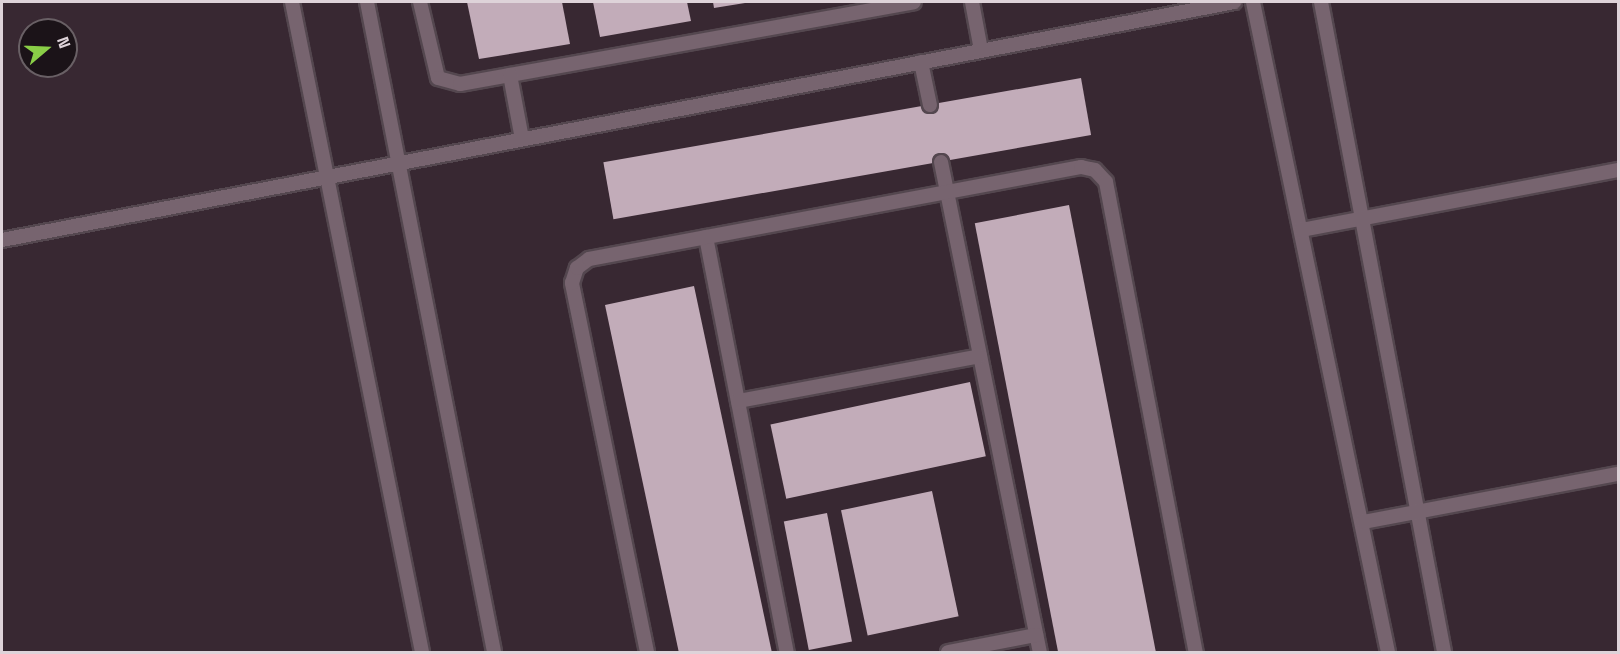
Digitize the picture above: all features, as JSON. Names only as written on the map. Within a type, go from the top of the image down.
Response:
[{"type":"lane","points":[[292,2],[422,652]]},
{"type":"lane","points":[[367,2],[494,652]]},
{"type":"lane","points":[[420,2],[438,78],[460,84],[914,2]]},
{"type":"lane","points":[[972,2],[981,50]]},
{"type":"lane","points":[[2,240],[1234,2]]},
{"type":"lane","points":[[1253,2],[1364,522],[1388,652]]},
{"type":"lane","points":[[1321,2],[1443,652]]},
{"type":"lane","points":[[921,62],[930,105]]},
{"type":"lane","points":[[510,75],[522,139]]},
{"type":"lane","points":[[941,162],[1040,652]]},
{"type":"lane","points":[[647,652],[572,283],[577,268],[589,259],[1081,167],[1095,170],[1106,182],[1196,652]]},
{"type":"lane","points":[[1301,230],[1618,170]]},
{"type":"lane","points":[[706,237],[787,652]]},
{"type":"lane","points":[[738,401],[980,356]]},
{"type":"lane","points":[[1364,522],[1618,474]]},
{"type":"lane","points":[[948,652],[1036,635]]},
{"type":"building","points":[[467,2],[562,2],[570,44],[479,59]]},
{"type":"building","points":[[593,2],[687,2],[691,21],[600,37]]},
{"type":"building","points":[[713,2],[745,2],[745,3],[714,8]]},
{"type":"building","points":[[1081,78],[1091,135],[613,219],[603,162]]},
{"type":"building","points":[[1069,205],[1156,652],[1058,652],[975,223]]},
{"type":"building","points":[[694,286],[772,652],[679,652],[605,305]]},
{"type":"building","points":[[970,382],[986,456],[786,499],[770,424]]},
{"type":"building","points":[[932,491],[959,616],[868,636],[841,510]]},
{"type":"building","points":[[827,513],[852,642],[809,650],[784,521]]}]
